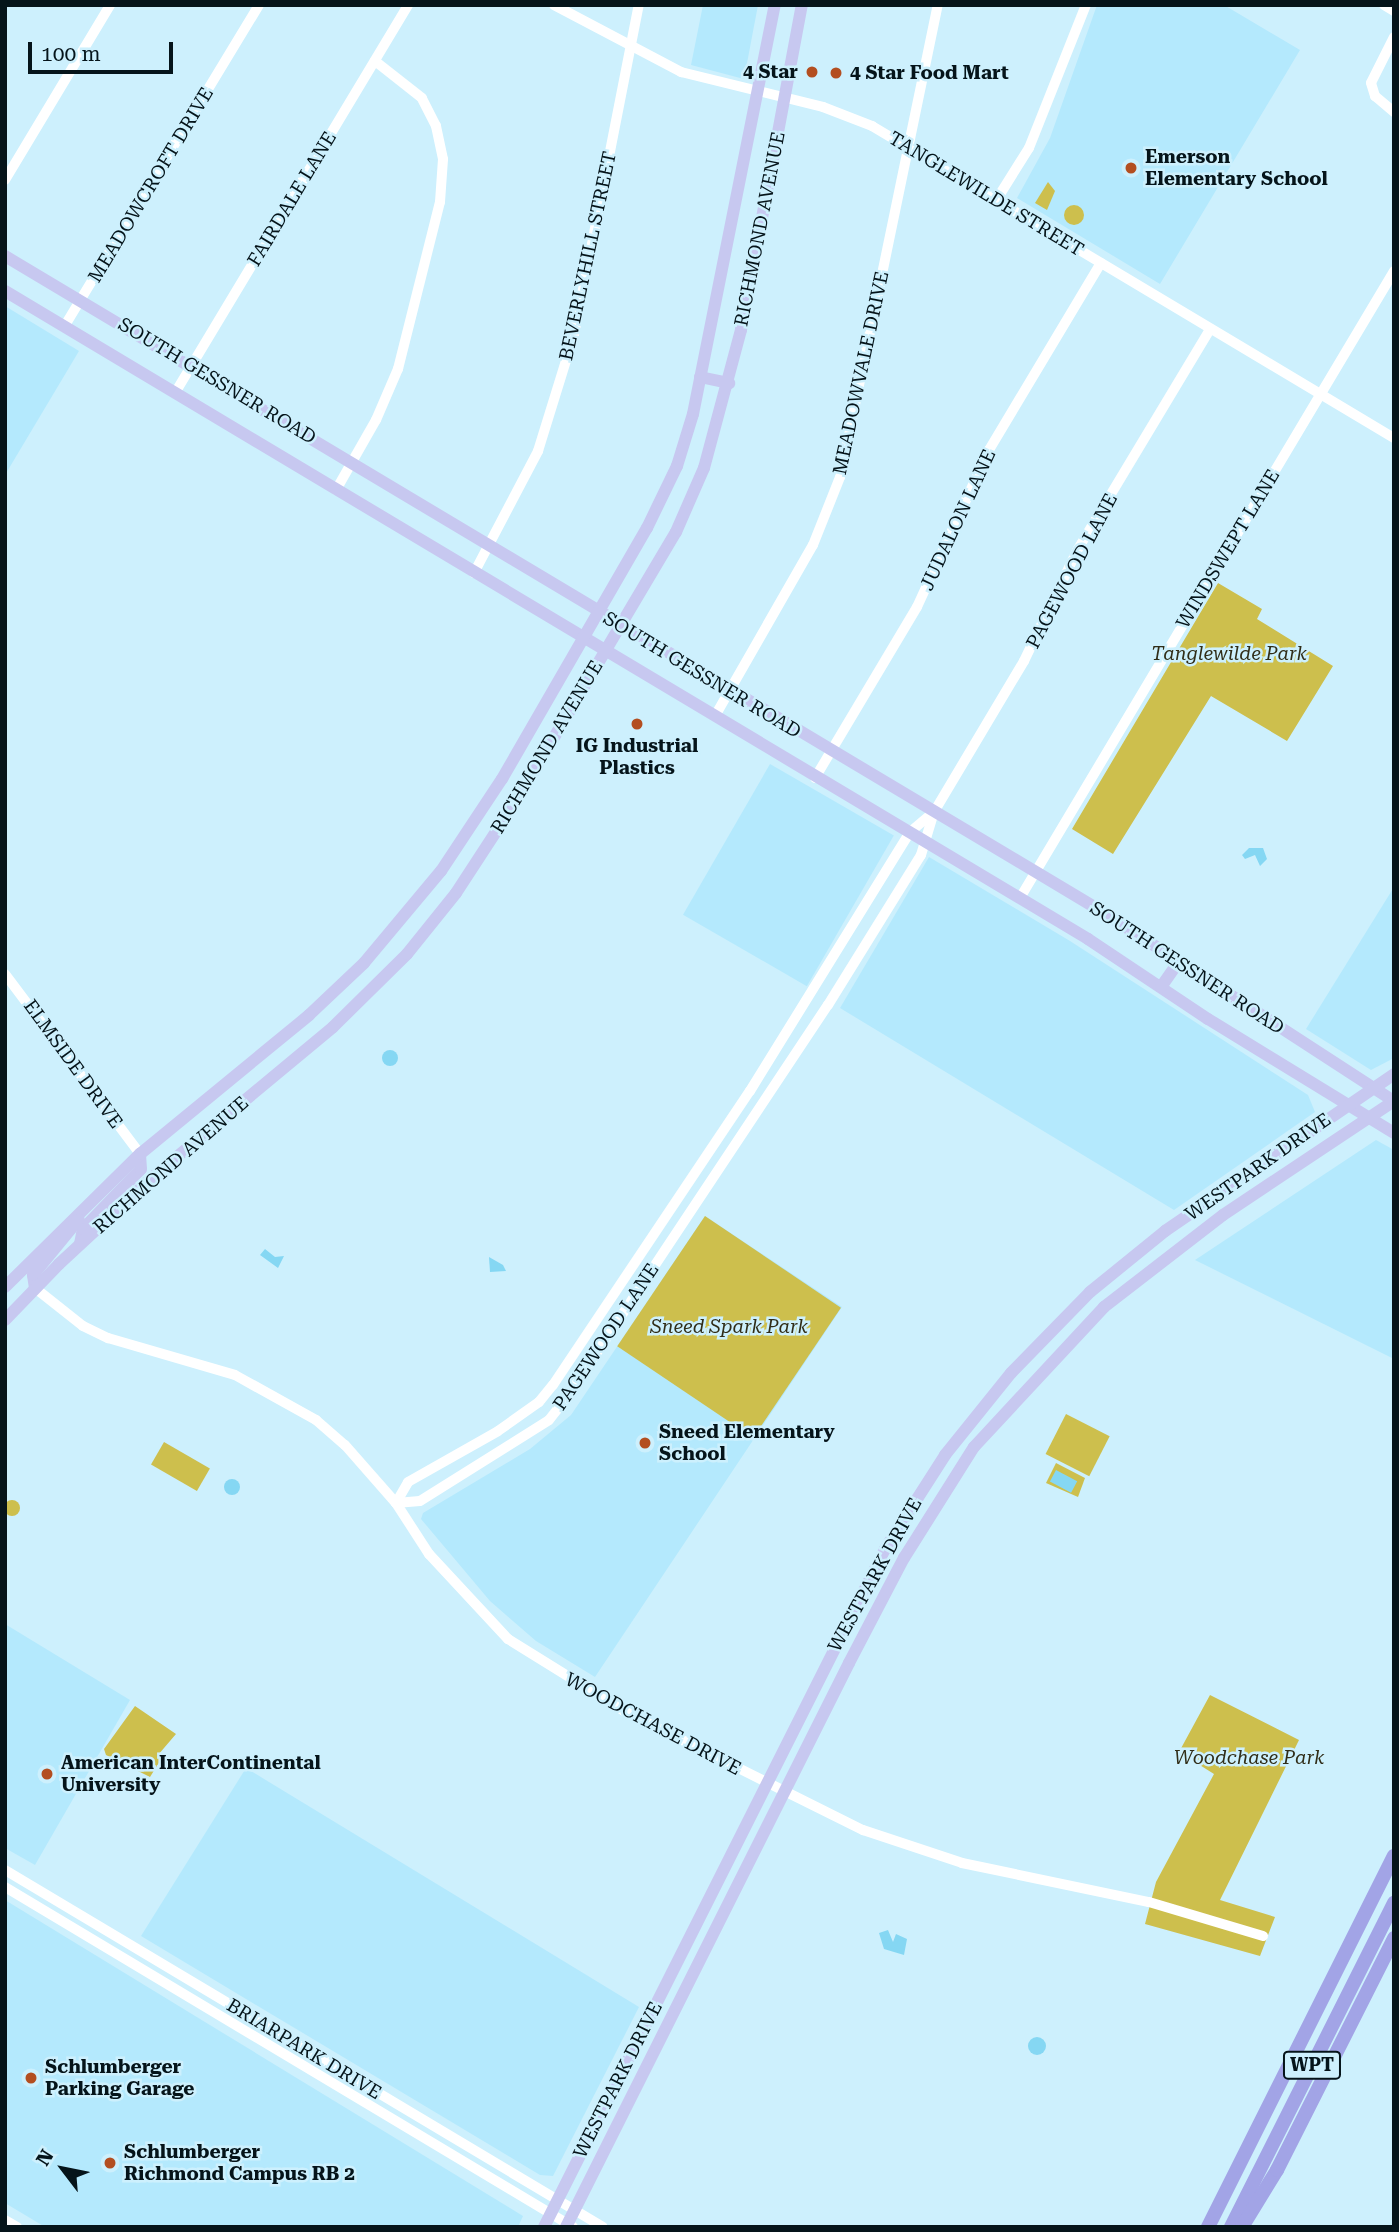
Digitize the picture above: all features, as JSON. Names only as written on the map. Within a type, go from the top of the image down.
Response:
[{"type":"highway","points":[[1364,1912],[1394,1844]]},
{"type":"highway","name":"WPT","points":[[1208,2227],[1394,1856]]},
{"type":"highway","name":"WPT","points":[[1231,2227],[1394,1903]]},
{"type":"highway","points":[[1242,2227],[1277,2170],[1394,1938]]},
{"type":"main road","name":"RICHMOND AVENUE","points":[[5,1287],[141,1154],[267,1051],[383,943],[472,828],[502,779],[647,528],[677,466],[700,377],[775,5]]},
{"type":"main road","name":"RICHMOND AVENUE","points":[[5,1320],[80,1244],[285,1067],[407,954],[456,893],[518,798],[691,500],[714,442],[729,383],[802,5]]},
{"type":"main road","name":"SOUTH GESSNER ROAD","points":[[5,256],[192,365],[830,752],[1036,872],[1394,1101]]},
{"type":"main road","name":"SOUTH GESSNER ROAD","points":[[5,291],[474,573],[583,635],[815,778],[1020,898],[1394,1133]]},
{"type":"main road","points":[[700,377],[729,383]]},
{"type":"main road","points":[[502,779],[518,798]]},
{"type":"main road","points":[[1161,987],[1177,964]]},
{"type":"main road","points":[[267,1051],[285,1067]]},
{"type":"main road","name":"WESTPARK DRIVE","points":[[544,2227],[885,1549],[918,1495],[981,1407],[1090,1292],[1165,1231],[1394,1074]]},
{"type":"main road","name":"WESTPARK DRIVE","points":[[569,2226],[782,1793],[947,1486],[999,1416],[1104,1307],[1223,1215],[1394,1101]]},
{"type":"main road","points":[[80,1244],[83,1229],[141,1169],[141,1154]]},
{"type":"main road","points":[[1212,1199],[1223,1215]]},
{"type":"main road","points":[[35,1288],[33,1275],[68,1237],[82,1210]]},
{"type":"main road","points":[[1090,1292],[1104,1307]]},
{"type":"main road","points":[[698,1921],[714,1929]]},
{"type":"street","points":[[5,180],[110,5]]},
{"type":"street","name":"MEADOWCROFT DRIVE","points":[[64,327],[259,5]]},
{"type":"street","name":"FAIRDALE LANE","points":[[176,393],[408,5]]},
{"type":"street","name":"TANGLEWILDE STREET","points":[[554,5],[630,48],[681,72],[846,115],[907,146],[1394,438]]},
{"type":"street","name":"BEVERLYHILL STREET","points":[[474,573],[538,451],[575,335],[639,5]]},
{"type":"street","name":"MEADOWVALE DRIVE","points":[[715,716],[813,545],[840,477],[938,5]]},
{"type":"street","points":[[997,199],[1029,148],[1086,5]]},
{"type":"street","points":[[1384,5],[1394,11]]},
{"type":"street","points":[[1394,37],[1371,83],[1375,96],[1394,112]]},
{"type":"street","points":[[336,490],[353,462],[398,369],[416,314],[440,202],[443,159],[436,126],[422,99],[375,61]]},
{"type":"street","name":"JUDALON LANE","points":[[815,778],[918,607],[989,450],[1101,263]]},
{"type":"street","name":"WINDSWEPT LANE","points":[[1020,898],[1394,271]]},
{"type":"street","name":"PAGEWOOD LANE","points":[[396,1503],[420,1501],[549,1420],[796,1055],[928,843],[934,812],[1024,661],[1079,549],[1210,330]]},
{"type":"street","name":"PAGEWOOD LANE","points":[[396,1503],[408,1482],[498,1431],[539,1402],[750,1091],[909,832],[934,812]]},
{"type":"street","name":"ELMSIDE DRIVE","points":[[5,974],[141,1154]]},
{"type":"street","name":"WOODCHASE DRIVE","points":[[35,1288],[83,1326],[108,1338],[235,1375],[290,1403],[345,1445],[396,1503],[429,1554],[508,1639],[597,1696],[766,1785],[863,1830],[939,1856],[1149,1902],[1263,1936]]},
{"type":"street","name":"BRIARPARK DRIVE","points":[[5,1870],[603,2227]]},
{"type":"street","name":"BRIARPARK DRIVE","points":[[5,1887],[569,2226]]},
{"type":"street","points":[[5,2220],[16,2227]]},
{"type":"shaded area","points":[[703,5],[758,5],[744,79],[691,65]]},
{"type":"shaded area","name":"Emerson Elementary School","points":[[1097,5],[1224,5],[1300,50],[1160,284],[1017,198],[1050,138]]},
{"type":"shaded area","points":[[5,306],[79,351],[5,475]]},
{"type":"shaded area","points":[[770,764],[894,836],[807,986],[683,915]]},
{"type":"shaded area","points":[[1249,848],[1263,848],[1267,859],[1260,866],[1255,855],[1245,859],[1242,855]]},
{"type":"shaded area","points":[[929,857],[1070,941],[1308,1095],[1315,1112],[1174,1210],[840,1008]]},
{"type":"shaded area","points":[[1394,887],[1394,1058],[1371,1070],[1306,1029]]},
{"type":"shaded area","points":[[387,1050],[393,1050],[398,1058],[396,1064],[387,1066],[382,1061],[382,1055]]},
{"type":"shaded area","points":[[1376,1140],[1394,1150],[1394,1359],[1195,1260]]},
{"type":"shaded area","name":"Sneed Elementary School","points":[[705,1216],[842,1307],[595,1677],[536,1641],[490,1601],[421,1519],[423,1513],[530,1449],[571,1415]]},
{"type":"shaded area","points":[[265,1249],[275,1257],[284,1256],[278,1268],[260,1255]]},
{"type":"shaded area","points":[[489,1257],[503,1265],[506,1271],[490,1272]]},
{"type":"shaded area","points":[[1056,1470],[1077,1481],[1071,1493],[1050,1481]]},
{"type":"shaded area","points":[[232,1479],[238,1481],[238,1493],[232,1495],[226,1493],[224,1487],[226,1481]]},
{"type":"shaded area","name":"American InterContinental University","points":[[5,1624],[130,1700],[35,1865],[5,1848]]},
{"type":"shaded area","points":[[246,1768],[639,2007],[553,2176],[540,2175],[141,1936]]},
{"type":"shaded area","points":[[5,1900],[523,2216],[518,2227],[45,2227],[5,2203]]},
{"type":"shaded area","points":[[888,1930],[893,1942],[896,1934],[907,1939],[904,1955],[884,1949],[879,1933]]},
{"type":"shaded area","points":[[1033,2037],[1041,2037],[1046,2046],[1044,2053],[1033,2055],[1028,2050],[1028,2042]]},
{"type":"green space","points":[[1048,182],[1055,191],[1047,210],[1035,203]]},
{"type":"green space","points":[[1070,205],[1078,205],[1084,215],[1078,225],[1070,225],[1064,219],[1064,211]]},
{"type":"green space","name":"Tanglewilde Park","points":[[1218,583],[1262,609],[1257,619],[1333,666],[1287,741],[1211,696],[1113,854],[1072,829]]},
{"type":"green space","name":"Sneed Spark Park","points":[[705,1216],[841,1308],[753,1438],[617,1346]]},
{"type":"green space","points":[[1066,1414],[1110,1436],[1089,1476],[1046,1454]]},
{"type":"green space","points":[[164,1442],[210,1468],[197,1491],[151,1465]]},
{"type":"green space","points":[[1056,1463],[1085,1478],[1078,1497],[1046,1483]]},
{"type":"green space","points":[[12,1500],[18,1502],[18,1514],[12,1516],[6,1514],[4,1508],[6,1502]]},
{"type":"green space","name":"Woodchase Park","points":[[1210,1695],[1299,1740],[1220,1900],[1275,1917],[1260,1956],[1145,1924],[1156,1882],[1214,1774],[1179,1752]]},
{"type":"green space","points":[[135,1706],[176,1734],[158,1755],[160,1761],[150,1777],[106,1755],[104,1749]]},
{"type":"place","name":"4 Star","points":[[812,72]]},
{"type":"place","name":"4 Star Food Mart","points":[[836,73]]},
{"type":"place","name":"Emerson Elementary School","points":[[1131,168]]},
{"type":"place","name":"IG Industrial Plastics","points":[[637,724]]},
{"type":"place","name":"Sneed Elementary School","points":[[645,1443]]},
{"type":"place","name":"American InterContinental University","points":[[47,1774]]},
{"type":"place","name":"Schlumberger Parking Garage","points":[[31,2078]]},
{"type":"place","name":"Schlumberger Richmond Campus RB 2","points":[[110,2163]]}]
